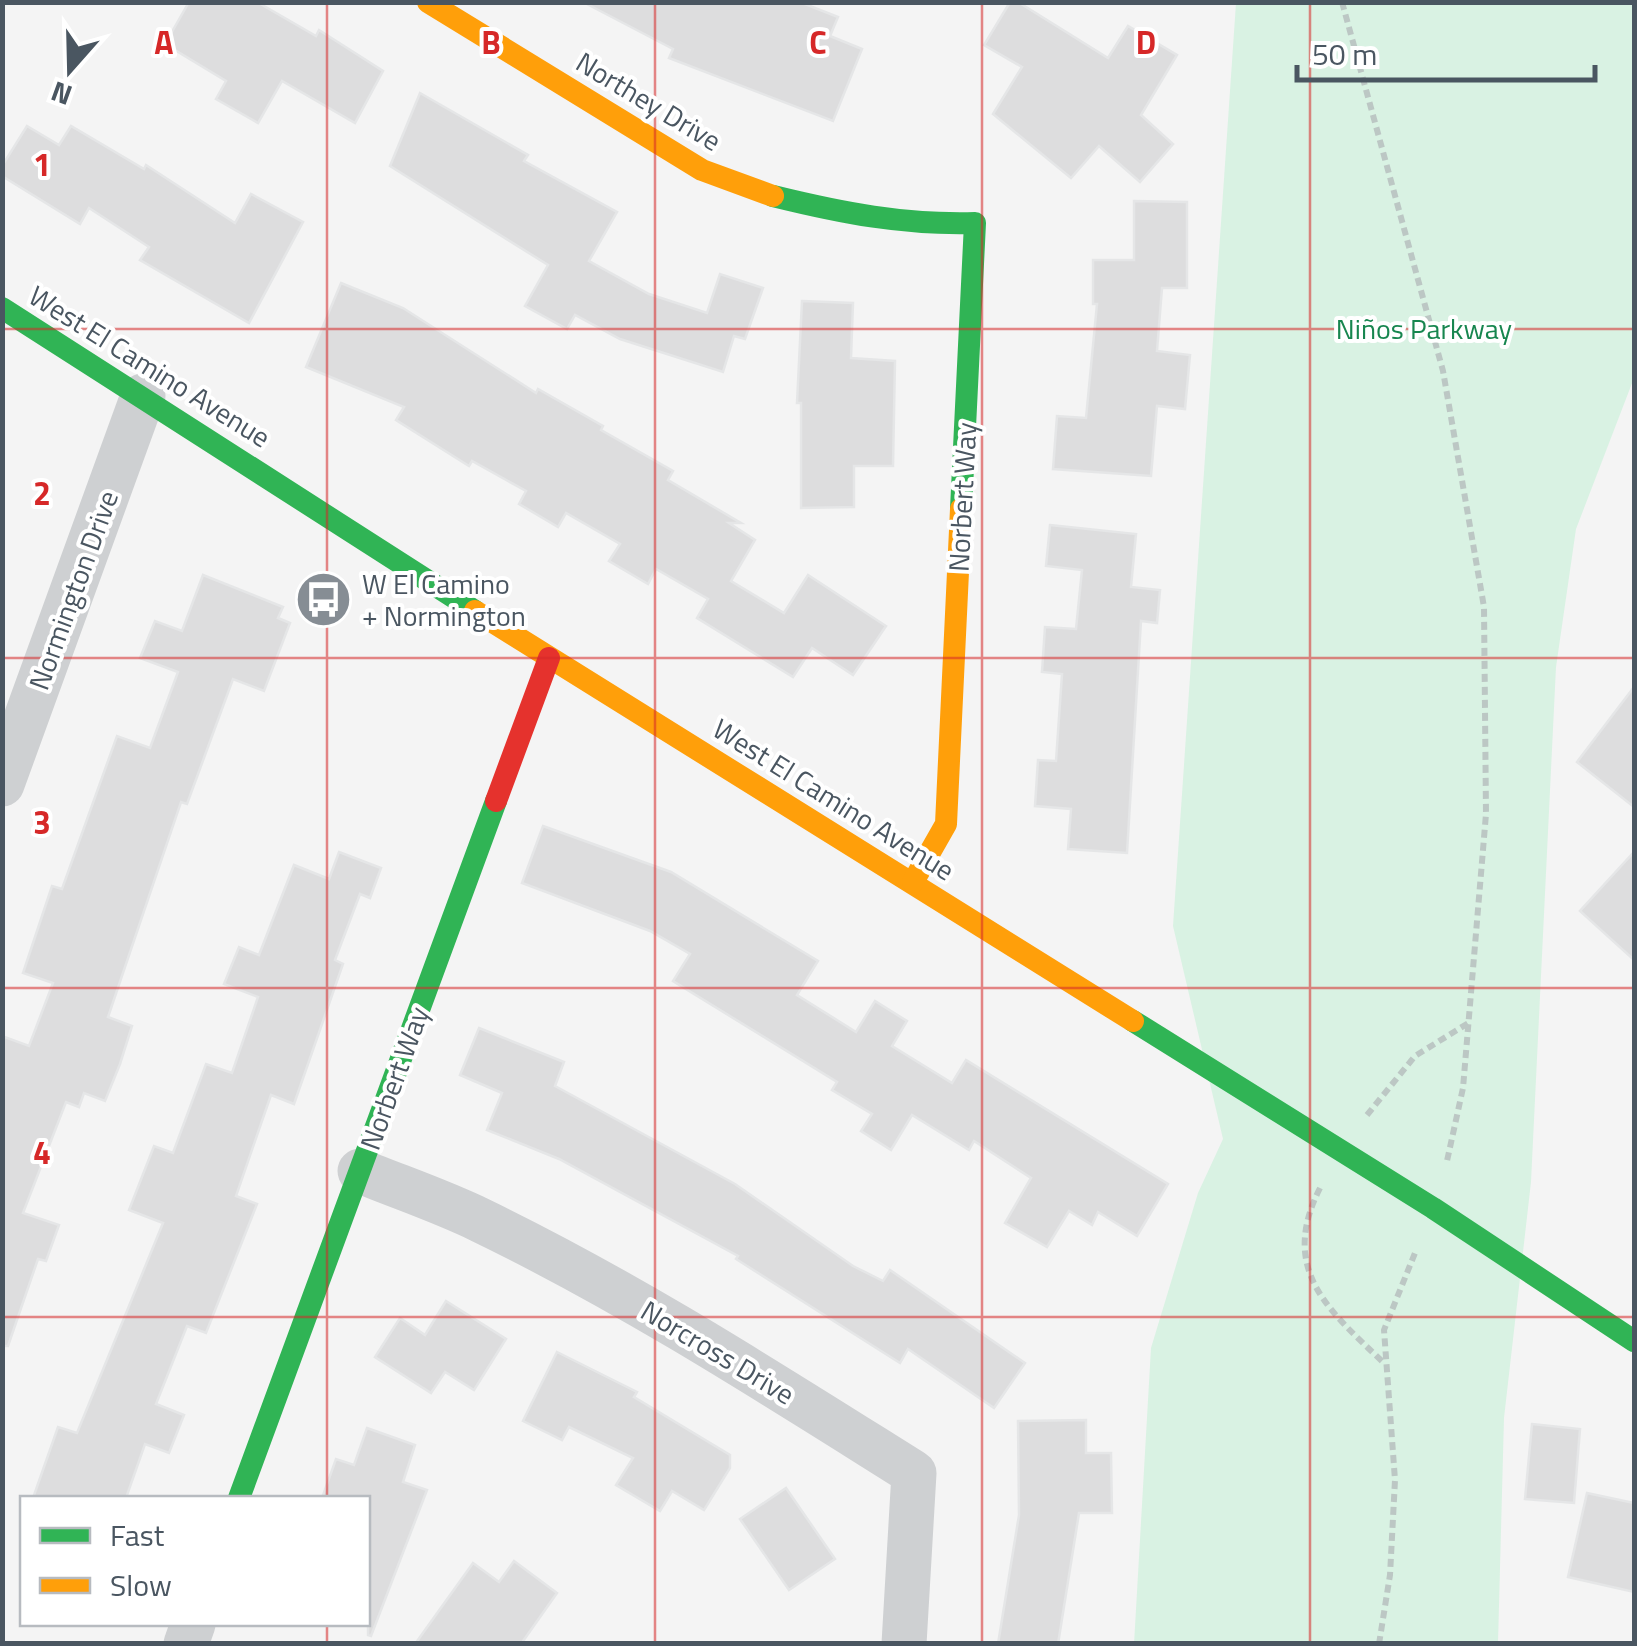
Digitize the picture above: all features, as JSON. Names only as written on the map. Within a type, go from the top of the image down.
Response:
[{"type":"street","name":"Northey Drive","points":[[428,2],[702,170],[772,196],[868,219],[915,225],[975,223]]},
{"type":"street","name":"Norbert Way","points":[[912,882],[946,824],[975,223]]},
{"type":"street","name":"West El Camino Avenue","points":[[2,308],[548,658],[1433,1208],[1634,1341]]},
{"type":"street","name":"Normington Drive","points":[[2,784],[142,396]]},
{"type":"street","name":"Norbert Way","points":[[239,1496],[548,658]]},
{"type":"street","name":"Norcross Drive","points":[[360,1171],[476,1218],[578,1269],[712,1346],[914,1473],[904,1644]]},
{"type":"path","points":[[1342,2],[1443,371],[1484,608],[1486,814],[1463,1088],[1449,1154]]},
{"type":"path","points":[[1379,1644],[1390,1575],[1394,1512],[1384,1330],[1408,1272]]},
{"type":"green space","name":"Niños Parkway","points":[[1236,3],[1634,3],[1634,378],[1576,529],[1556,667],[1531,1182],[1504,1418],[1498,1643],[1134,1644],[1151,1348],[1198,1193],[1223,1139],[1173,926]]},
{"type":"building","points":[[189,2],[257,2],[316,36],[319,30],[383,71],[355,123],[282,81],[258,123],[216,99],[226,81],[165,44]]},
{"type":"building","points":[[583,2],[800,2],[838,17],[830,36],[862,49],[833,121],[669,58],[673,49]]},
{"type":"building","points":[[1010,2],[1018,2],[1108,58],[1128,26],[1177,55],[1141,115],[1173,144],[1140,182],[1099,146],[1071,178],[993,114],[1022,67],[984,45]]},
{"type":"building","points":[[420,93],[528,155],[524,161],[617,212],[589,261],[649,294],[707,313],[720,274],[763,288],[745,339],[734,336],[723,372],[620,339],[575,315],[567,329],[525,306],[548,265],[390,166]]},
{"type":"building","points":[[27,126],[59,145],[71,126],[144,169],[146,165],[235,223],[251,194],[303,222],[249,323],[140,260],[149,247],[89,208],[80,224],[2,176],[2,166]]},
{"type":"building","points":[[1134,201],[1187,202],[1187,288],[1162,288],[1157,351],[1190,355],[1185,409],[1157,406],[1151,476],[1053,469],[1057,416],[1086,418],[1097,304],[1093,304],[1093,260],[1134,260]]},
{"type":"building","points":[[341,283],[403,308],[536,393],[538,389],[673,471],[668,480],[741,523],[729,523],[755,540],[731,581],[784,613],[808,575],[886,626],[853,675],[812,648],[793,677],[697,618],[708,599],[656,569],[648,584],[609,561],[620,544],[566,513],[558,527],[519,504],[526,491],[472,461],[469,466],[396,420],[404,407],[306,367]]},
{"type":"building","points":[[802,301],[853,303],[851,358],[895,361],[893,466],[854,466],[854,507],[801,508],[801,403],[797,403]]},
{"type":"building","points":[[1050,525],[1136,534],[1131,587],[1160,590],[1157,623],[1141,621],[1127,853],[1068,849],[1071,809],[1035,806],[1038,760],[1056,761],[1062,674],[1042,672],[1045,627],[1076,629],[1082,570],[1046,566]]},
{"type":"building","points":[[203,575],[283,607],[278,618],[290,623],[264,691],[233,679],[187,804],[181,802],[108,1017],[132,1026],[120,1064],[105,1101],[84,1093],[79,1107],[66,1102],[23,1213],[59,1225],[46,1261],[38,1259],[8,1346],[2,1346],[2,1036],[29,1046],[53,983],[23,973],[52,886],[62,889],[117,736],[150,748],[178,672],[140,658],[155,621],[182,631]]},
{"type":"building","points":[[1634,687],[1634,807],[1577,762]]},
{"type":"building","points":[[543,826],[671,872],[818,961],[797,995],[856,1032],[875,1001],[907,1021],[892,1046],[952,1083],[966,1060],[1168,1184],[1137,1236],[1098,1212],[1092,1225],[1069,1211],[1047,1247],[1005,1223],[1031,1178],[974,1141],[969,1150],[912,1115],[891,1150],[861,1131],[872,1114],[832,1090],[837,1082],[673,981],[690,954],[650,931],[522,883]]},
{"type":"building","points":[[339,852],[381,868],[370,898],[360,894],[335,960],[343,964],[294,1104],[271,1095],[236,1196],[257,1204],[206,1333],[187,1326],[156,1404],[184,1415],[169,1453],[145,1444],[127,1496],[34,1496],[58,1427],[77,1433],[163,1223],[129,1210],[154,1146],[173,1153],[206,1064],[232,1073],[258,997],[224,984],[239,947],[259,955],[294,865],[329,879]]},
{"type":"building","points":[[1634,852],[1634,960],[1580,911]]},
{"type":"building","points":[[479,1028],[564,1062],[555,1086],[735,1184],[853,1266],[883,1281],[890,1270],[1025,1363],[994,1408],[908,1349],[900,1363],[736,1259],[738,1256],[559,1159],[487,1130],[502,1093],[460,1075]]},
{"type":"building","points":[[446,1301],[506,1339],[474,1390],[445,1372],[431,1393],[375,1357],[400,1318],[425,1335]]},
{"type":"building","points":[[557,1352],[637,1392],[634,1397],[730,1455],[730,1468],[704,1510],[672,1491],[660,1511],[616,1485],[633,1458],[569,1427],[562,1440],[523,1421]]},
{"type":"building","points":[[1086,1420],[1086,1453],[1111,1453],[1112,1513],[1079,1513],[1058,1644],[998,1644],[1019,1515],[1018,1421]]},
{"type":"building","points":[[1532,1424],[1580,1429],[1574,1503],[1525,1499]]},
{"type":"building","points":[[367,1428],[415,1445],[403,1482],[427,1490],[371,1636],[370,1496],[323,1496],[336,1459],[354,1465]]},
{"type":"building","points":[[786,1488],[835,1559],[789,1590],[740,1519]]},
{"type":"building","points":[[1587,1493],[1634,1503],[1634,1592],[1568,1577]]},
{"type":"building","points":[[514,1561],[557,1593],[521,1644],[415,1644],[473,1563],[499,1582]]},
{"type":"traffic: fast","points":[[773,196],[873,217],[975,223],[961,509]]},
{"type":"traffic: fast","points":[[2,308],[475,611]]},
{"type":"traffic: fast","points":[[240,1496],[496,801]]},
{"type":"traffic: fast","points":[[1133,1021],[1433,1208],[1634,1341]]},
{"type":"traffic: slow","points":[[428,2],[702,170],[773,196]]},
{"type":"traffic: slow","points":[[913,882],[946,824],[961,509]]},
{"type":"traffic: slow","points":[[475,611],[1133,1021]]},
{"type":"traffic: jam","points":[[496,801],[549,658]]},
{"type":"place","name":"W El Camino + Normington","points":[[323,599]]}]
